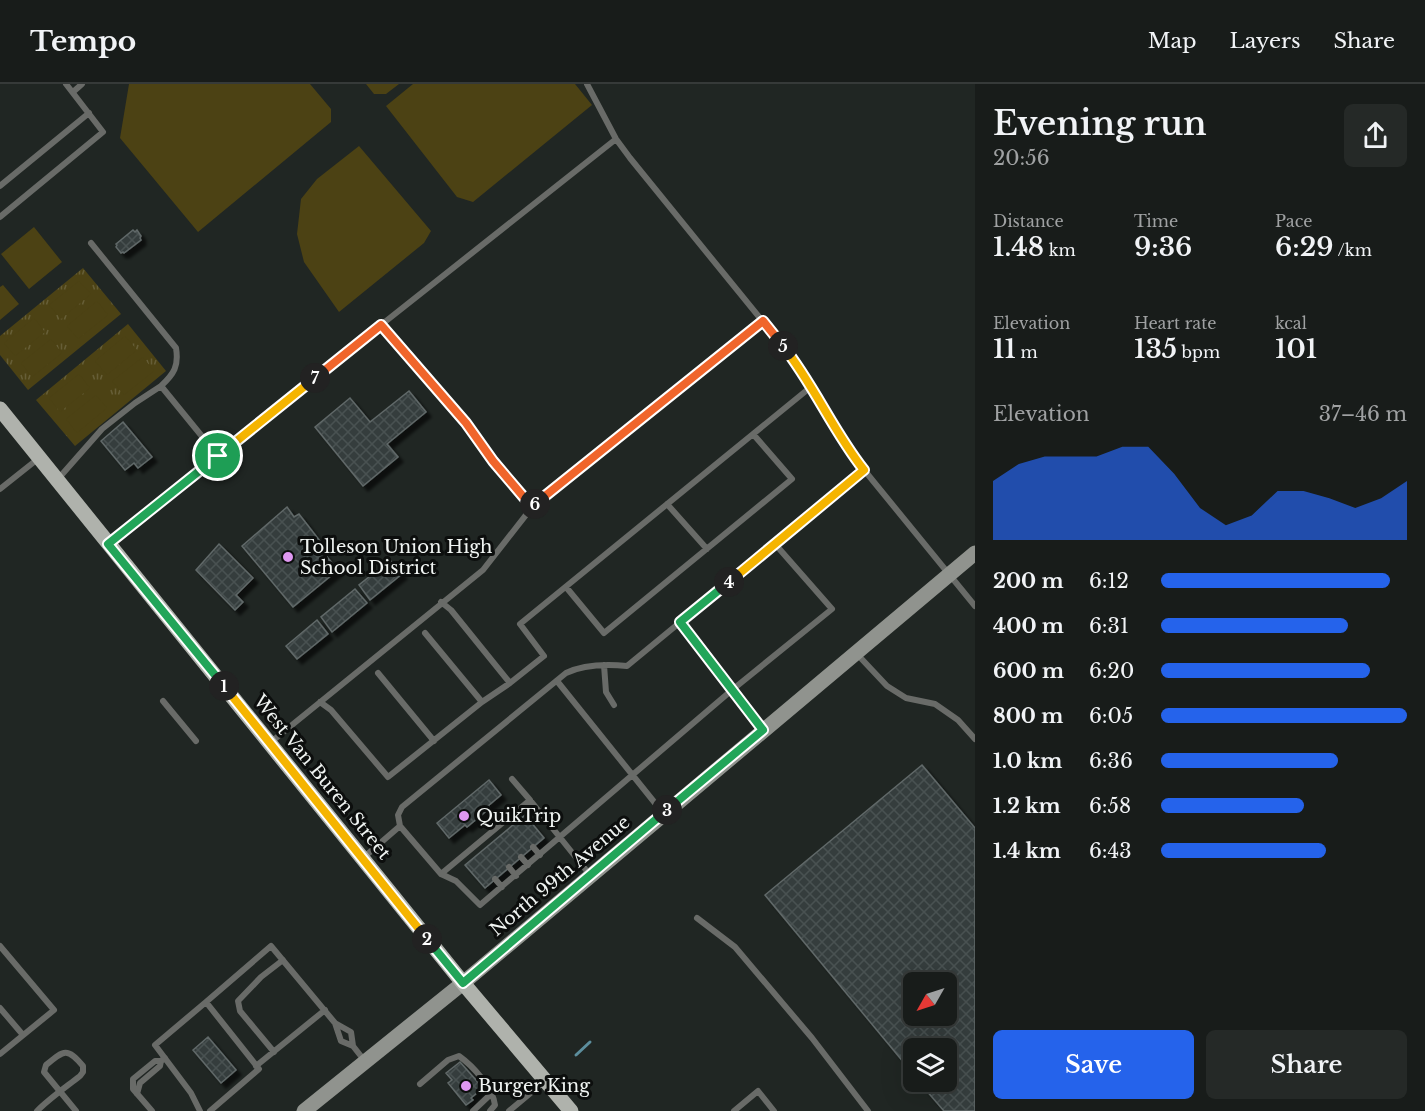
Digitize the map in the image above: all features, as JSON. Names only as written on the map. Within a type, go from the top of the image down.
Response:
[{"type":"main road","name":"West Van Buren Street","points":[[0,410],[463,983],[571,1111]]},
{"type":"main road","name":"North 99th Avenue","points":[[304,1111],[463,983],[975,553]]},
{"type":"lane","points":[[0,217],[103,132],[66,84]]},
{"type":"lane","points":[[73,92],[82,84]]},
{"type":"lane","points":[[587,84],[616,139],[630,158],[798,365],[847,449],[975,606]]},
{"type":"lane","points":[[0,186],[89,113]]},
{"type":"lane","points":[[108,544],[616,139]]},
{"type":"lane","points":[[57,479],[102,429],[172,376],[178,358],[176,348],[91,243]]},
{"type":"lane","points":[[270,742],[483,570],[533,506],[763,321]]},
{"type":"lane","points":[[381,325],[466,423],[493,461],[533,506]]},
{"type":"lane","points":[[161,386],[218,456]]},
{"type":"lane","points":[[320,702],[331,710],[388,777],[544,656],[520,624],[812,386]]},
{"type":"lane","points":[[566,587],[604,633],[792,479],[753,434]]},
{"type":"lane","points":[[0,489],[40,458]]},
{"type":"lane","points":[[775,544],[832,609],[732,690],[480,905],[456,880],[441,874],[400,826],[398,815],[402,807],[566,673],[580,667],[627,666],[864,470]]},
{"type":"lane","points":[[667,504],[706,549]]},
{"type":"lane","points":[[441,602],[451,610],[510,683]]},
{"type":"lane","points":[[680,622],[763,730]]},
{"type":"lane","points":[[425,633],[482,702]]},
{"type":"lane","points":[[856,653],[886,686],[906,698],[935,704],[958,720],[975,739]]},
{"type":"lane","points":[[604,665],[606,692],[614,705]]},
{"type":"lane","points":[[378,673],[434,741]]},
{"type":"lane","points":[[556,681],[664,813]]},
{"type":"lane","points":[[163,701],[196,741]]},
{"type":"lane","points":[[512,779],[590,875]]},
{"type":"lane","points":[[441,874],[530,800]]},
{"type":"lane","points":[[508,818],[513,824]]},
{"type":"lane","points":[[363,859],[400,826]]},
{"type":"lane","points":[[497,827],[503,833]]},
{"type":"lane","points":[[485,838],[490,844]]},
{"type":"lane","points":[[533,847],[540,855]]},
{"type":"lane","points":[[471,849],[476,856]]},
{"type":"lane","points":[[522,857],[528,865]]},
{"type":"lane","points":[[509,867],[516,876]]},
{"type":"lane","points":[[495,879],[502,887]]},
{"type":"lane","points":[[697,918],[735,947],[812,1038],[868,1111]]},
{"type":"lane","points":[[0,946],[54,1010],[0,1054]]},
{"type":"lane","points":[[200,1111],[191,1093],[163,1060],[155,1046],[271,946],[335,1023],[341,1041],[353,1046],[366,1062]]},
{"type":"lane","points":[[274,1052],[240,1011],[238,1001],[261,977],[283,960]]},
{"type":"lane","points":[[206,1002],[259,1069],[210,1111]]},
{"type":"lane","points":[[0,1008],[23,1035]]},
{"type":"lane","points":[[256,1066],[325,1010]]},
{"type":"lane","points":[[335,1023],[351,1032],[353,1046]]},
{"type":"lane","points":[[37,1111],[60,1092],[80,1076],[84,1070],[70,1052],[61,1053],[46,1065],[44,1072],[60,1092],[76,1111]]},
{"type":"lane","points":[[420,1084],[448,1060],[459,1056],[467,1062],[492,1094],[495,1104],[490,1111]]},
{"type":"lane","points":[[152,1111],[133,1089],[133,1079],[155,1061],[163,1060]]},
{"type":"lane","points":[[509,1111],[545,1081]]},
{"type":"lane","points":[[734,1111],[758,1091],[774,1111]]},
{"type":"lane","points":[[473,1111],[492,1094]]},
{"type":"green space","points":[[129,84],[310,84],[331,109],[331,122],[198,232],[120,138]]},
{"type":"green space","points":[[366,84],[399,84],[386,94],[374,94]]},
{"type":"green space","points":[[413,84],[575,84],[592,105],[473,202],[457,197],[386,106]]},
{"type":"green space","points":[[359,146],[431,231],[424,243],[339,312],[304,262],[297,234],[301,199],[317,179]]},
{"type":"green space","points":[[34,227],[62,262],[29,289],[1,254]]},
{"type":"green space","points":[[83,268],[121,314],[28,390],[0,355],[0,336]]},
{"type":"green space","points":[[79,281],[91,294],[61,319],[49,305]]},
{"type":"green space","points":[[3,285],[19,304],[0,320],[0,287]]},
{"type":"green space","points":[[97,301],[108,315],[78,339],[67,326]]},
{"type":"green space","points":[[34,318],[45,332],[15,356],[4,343]]},
{"type":"green space","points":[[128,324],[166,371],[75,446],[36,400]]},
{"type":"green space","points":[[125,336],[137,350],[107,375],[95,361]]},
{"type":"green space","points":[[51,339],[62,353],[32,377],[21,363]]},
{"type":"green space","points":[[143,357],[154,371],[124,395],[112,381]]},
{"type":"green space","points":[[79,374],[90,388],[60,412],[49,398]]},
{"type":"green space","points":[[96,395],[107,408],[77,433],[66,419]]},
{"type":"building","points":[[133,230],[135,232],[137,230],[141,240],[121,253],[116,244]]},
{"type":"building","points":[[409,391],[426,412],[387,444],[398,457],[363,486],[315,427],[350,398],[370,422]]},
{"type":"building","points":[[123,422],[152,457],[138,468],[134,463],[125,470],[101,441]]},
{"type":"building","name":"Tolleson Union High School District","points":[[287,507],[294,517],[299,514],[320,541],[316,544],[338,570],[293,607],[242,546]]},
{"type":"building","points":[[219,544],[253,578],[236,595],[243,602],[235,610],[196,570]]},
{"type":"building","points":[[390,560],[402,574],[370,600],[359,585]]},
{"type":"building","points":[[355,589],[367,603],[332,632],[321,617]]},
{"type":"building","points":[[317,620],[328,634],[297,659],[286,646]]},
{"type":"building","points":[[922,765],[975,828],[975,1111],[944,1111],[928,1092],[957,1092],[957,1038],[903,1038],[903,1062],[765,895]]},
{"type":"building","name":"QuikTrip","points":[[489,780],[501,795],[488,806],[490,808],[449,838],[437,823]]},
{"type":"building","name":"QuikTrip","points":[[525,815],[544,838],[485,888],[465,865]]},
{"type":"building","points":[[208,1037],[236,1070],[221,1083],[193,1050]]},
{"type":"building","name":"Burger King","points":[[460,1062],[483,1088],[466,1105],[448,1083],[452,1080],[446,1073]]},
{"type":"waterway","points":[[576,1055],[590,1042]]},
{"type":"place","name":"Tolleson Union High School District","points":[[288,557]]},
{"type":"place","name":"QuikTrip","points":[[464,816]]},
{"type":"place","name":"Burger King","points":[[466,1086]]},
{"type":"route","points":[[763,321],[807,377],[847,449],[864,470],[680,622],[763,730],[463,983],[108,544],[218,456],[381,325],[466,423],[493,461],[533,506],[763,321]]}]
